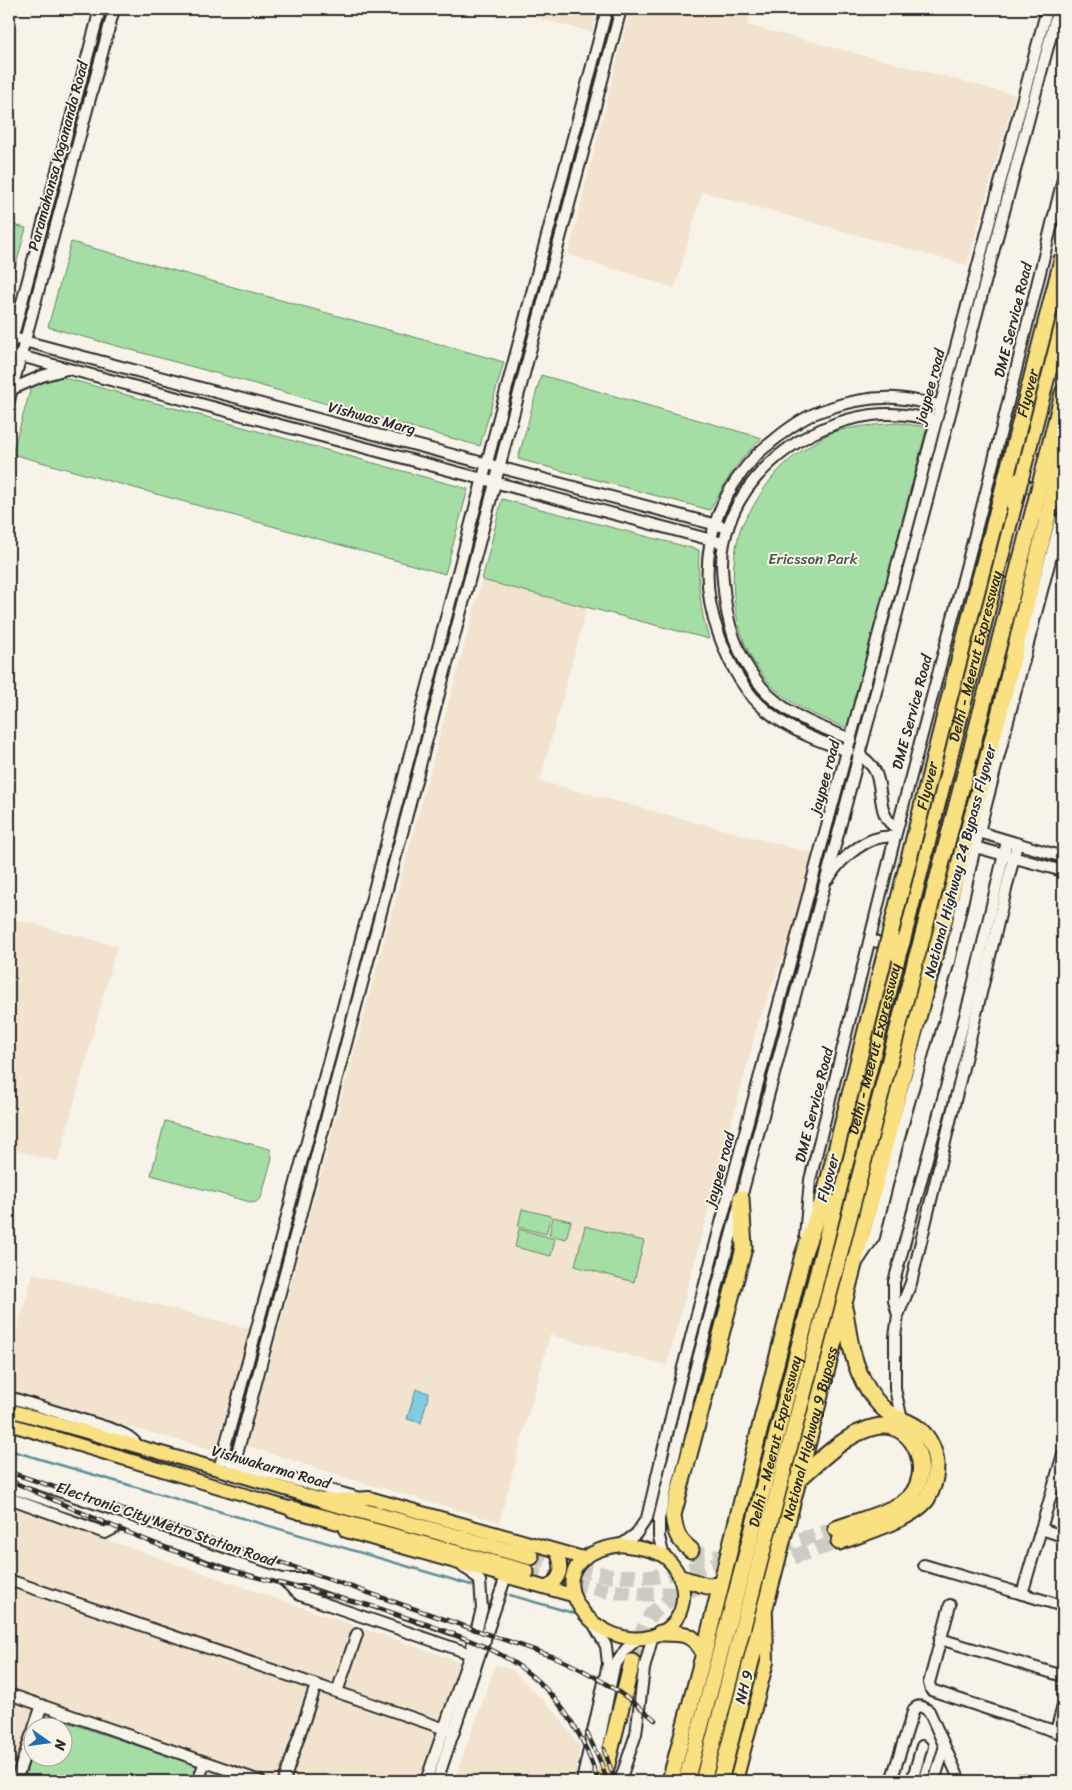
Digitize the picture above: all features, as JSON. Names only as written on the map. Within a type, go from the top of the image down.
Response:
[{"type":"highway","name":"Flyover","points":[[670,1781],[704,1653],[803,1255],[825,1194],[1063,256]]},
{"type":"highway","name":"Delhi - Meerut Expressway","points":[[686,1781],[1063,315]]},
{"type":"highway","name":"Delhi - Meerut Expressway","points":[[703,1781],[1063,393]]},
{"type":"highway","name":"National Highway 24 Bypass Flyover","points":[[853,1268],[998,715],[1063,453]]},
{"type":"highway","points":[[691,1550],[675,1532],[673,1515],[744,1248],[741,1198]]},
{"type":"highway","name":"National Highway 9 Bypass","points":[[720,1781],[853,1268]]},
{"type":"highway","points":[[797,1482],[821,1459],[844,1441],[870,1428],[883,1426],[897,1429],[908,1437],[916,1447],[920,1462],[920,1473],[915,1491],[905,1502],[838,1535],[910,1513],[927,1498],[936,1475],[934,1450],[920,1430],[891,1415],[868,1390],[854,1361],[844,1305]]},
{"type":"highway","points":[[292,1509],[529,1564],[325,1501]]},
{"type":"highway","points":[[681,1578],[707,1586],[720,1585]]},
{"type":"highway","points":[[657,1634],[682,1633],[698,1642],[704,1653]]},
{"type":"highway","points":[[603,1781],[632,1662]]},
{"type":"main road","name":"Vishwakarma Road","points":[[9,1410],[136,1445],[234,1468],[325,1501],[369,1498],[583,1558]]},
{"type":"main road","points":[[28,1429],[23,1426],[23,1420],[27,1416],[32,1416]]},
{"type":"main road","points":[[9,1424],[292,1509],[318,1522],[572,1594]]},
{"type":"main road","points":[[621,1545],[636,1547],[664,1556],[681,1578],[684,1600],[682,1610],[676,1620],[657,1634],[640,1638],[618,1636],[607,1631],[585,1615],[572,1594],[572,1577],[583,1558],[604,1549],[621,1545]]},
{"type":"main road","points":[[547,1587],[555,1583],[561,1569],[556,1551]]},
{"type":"main road","name":"NH 9","points":[[736,1781],[767,1662],[766,1600]]},
{"type":"street","name":"Paramahansa Yogananda Road","points":[[9,352],[11,337],[100,9]]},
{"type":"street","name":"Paramahansa Yogananda Road","points":[[9,400],[114,9]]},
{"type":"street","points":[[220,1465],[607,9]]},
{"type":"street","points":[[363,1499],[234,1468],[621,9]]},
{"type":"street","name":"jaypee road","points":[[621,1545],[636,1534],[647,1518],[681,1375],[774,1022],[1046,9]]},
{"type":"street","points":[[664,1556],[659,1537],[659,1519],[693,1378],[1058,9]]},
{"type":"street","name":"DME Service Road","points":[[803,1255],[810,1180],[896,833],[986,492],[1063,179]]},
{"type":"street","points":[[992,212],[1003,215]]},
{"type":"street","name":"Vishwas Marg","points":[[11,337],[728,528]]},
{"type":"street","name":"Vishwas Marg","points":[[9,352],[724,543]]},
{"type":"street","points":[[12,389],[42,376],[68,369]]},
{"type":"street","points":[[848,751],[811,738],[786,726],[765,710],[743,685],[727,657],[712,616],[706,567],[710,540],[729,492],[753,458],[784,431],[819,412],[857,401],[895,398],[940,405]]},
{"type":"street","points":[[851,739],[812,725],[790,712],[770,696],[753,674],[739,651],[727,616],[722,576],[724,543],[735,510],[753,481],[776,458],[803,438],[838,422],[873,414],[906,414],[936,420]]},
{"type":"street","points":[[990,476],[1063,496]]},
{"type":"street","points":[[853,1268],[874,1237],[949,961],[978,832],[1063,512],[986,492]]},
{"type":"street","points":[[892,586],[903,589]]},
{"type":"street","points":[[822,892],[834,869],[860,847],[877,838],[896,833],[887,819],[880,797],[876,773],[870,762],[858,754]]},
{"type":"street","points":[[978,832],[1063,857]]},
{"type":"street","points":[[902,1420],[895,1389],[894,1356],[898,1315],[911,1283],[960,1057],[1012,842]]},
{"type":"street","points":[[975,846],[1063,871]]},
{"type":"street","points":[[870,940],[949,961]]},
{"type":"street","points":[[898,1315],[894,1301],[894,1282],[960,1057]]},
{"type":"street","points":[[738,1164],[749,1166]]},
{"type":"street","points":[[681,1375],[693,1378]]},
{"type":"street","points":[[879,1404],[888,1401],[895,1389]]},
{"type":"street","points":[[9,1397],[123,1433],[134,1441],[136,1445]]},
{"type":"street","points":[[1022,1594],[1041,1529],[1061,1471],[1063,1457]]},
{"type":"street","name":"Electronic City Metro Station Road","points":[[9,1487],[282,1579],[308,1579],[480,1640]]},
{"type":"street","points":[[9,1498],[105,1533],[120,1525]]},
{"type":"street","points":[[1041,1529],[1063,1536]]},
{"type":"street","points":[[453,1561],[471,1572],[480,1581],[482,1609],[480,1640]]},
{"type":"street","points":[[924,1565],[1063,1606]]},
{"type":"street","points":[[426,1781],[449,1730],[480,1640],[506,1576]]},
{"type":"street","points":[[282,1579],[300,1595],[475,1656]]},
{"type":"street","points":[[9,1580],[449,1730]]},
{"type":"street","points":[[950,1605],[929,1683],[931,1690],[1059,1732],[1063,1706]]},
{"type":"street","points":[[582,1781],[608,1664],[606,1646],[592,1621]]},
{"type":"street","points":[[337,1692],[357,1634]]},
{"type":"street","points":[[620,1781],[636,1734],[644,1669],[657,1634]]},
{"type":"street","points":[[591,1781],[614,1667],[626,1649],[640,1638]]},
{"type":"street","points":[[940,1639],[1063,1676]]},
{"type":"street","points":[[284,1781],[316,1685]]},
{"type":"street","points":[[9,1694],[260,1781]]},
{"type":"street","points":[[37,1718],[42,1705]]},
{"type":"street","points":[[891,1781],[914,1709],[917,1706],[921,1706],[929,1711],[944,1749],[960,1781]]},
{"type":"street","points":[[436,1781],[449,1730]]},
{"type":"street","points":[[912,1781],[922,1746]]},
{"type":"street","points":[[934,1781],[944,1749]]},
{"type":"street","points":[[198,1781],[205,1762]]},
{"type":"street","points":[[16,1781],[22,1763]]},
{"type":"shaded area","points":[[499,9],[598,9],[592,32]]},
{"type":"shaded area","points":[[630,9],[751,9],[747,25],[1015,95],[967,265],[702,192],[675,288],[568,255]]},
{"type":"shaded area","points":[[482,580],[587,607],[540,781],[813,853],[789,940],[758,1023],[667,1365],[550,1335],[499,1522],[361,1482],[247,1446]]},
{"type":"shaded area","points":[[9,918],[117,946],[58,1162],[9,1148]]},
{"type":"shaded area","points":[[33,1273],[250,1329],[216,1450],[9,1395],[9,1360]]},
{"type":"shaded area","points":[[9,1506],[460,1662],[420,1781],[9,1781]]},
{"type":"shaded area","points":[[496,1664],[512,1670],[556,1713],[580,1747],[575,1781],[454,1781]]},
{"type":"green space","points":[[9,224],[26,228],[9,291]]},
{"type":"green space","points":[[71,242],[504,362],[480,446],[48,327]]},
{"type":"green space","points":[[36,370],[468,489],[445,574],[12,454]]},
{"type":"green space","points":[[541,375],[762,438],[733,472],[710,510],[518,459]]},
{"type":"green space","name":"Ericsson Park","points":[[898,423],[927,427],[847,728],[823,719],[790,701],[770,684],[752,659],[738,623],[735,605],[733,585],[736,548],[740,530],[763,491],[775,474],[798,453],[831,433],[856,427]]},
{"type":"green space","points":[[502,499],[699,550],[700,595],[709,639],[482,580]]},
{"type":"green space","points":[[165,1121],[270,1149],[272,1158],[261,1198],[254,1203],[151,1175]]},
{"type":"green space","points":[[522,1209],[551,1216],[546,1234],[518,1227]]},
{"type":"green space","points":[[553,1217],[571,1221],[566,1239],[549,1235]]},
{"type":"green space","points":[[585,1226],[644,1241],[634,1282],[575,1266]]},
{"type":"green space","points":[[519,1229],[555,1239],[551,1256],[515,1247]]},
{"type":"green space","points":[[72,1724],[197,1766],[192,1781],[23,1781],[27,1768],[72,1768]]},
{"type":"water","points":[[416,1389],[429,1393],[421,1423],[407,1419]]},
{"type":"waterway","points":[[9,1450],[478,1587]]},
{"type":"waterway","points":[[510,1595],[580,1615]]},
{"type":"tunnel","points":[[531,1557],[611,1576],[652,1577],[730,1561],[836,1529]]},
{"type":"tunnel","points":[[526,1572],[607,1591],[677,1594],[839,1542]]},
{"type":"tunnel","points":[[691,1550],[703,1555],[725,1557]]},
{"type":"tunnel","points":[[632,1662],[637,1642],[651,1614],[677,1594]]},
{"type":"railway","points":[[9,1472],[256,1554],[557,1658],[609,1685],[655,1720]]},
{"type":"railway","points":[[9,1480],[109,1525],[185,1555],[250,1576],[376,1607],[484,1646],[521,1668],[555,1699],[581,1738],[598,1781]]},
{"type":"railway","points":[[587,1733],[607,1781]]},
{"type":"railway","points":[[604,1749],[615,1781]]}]
